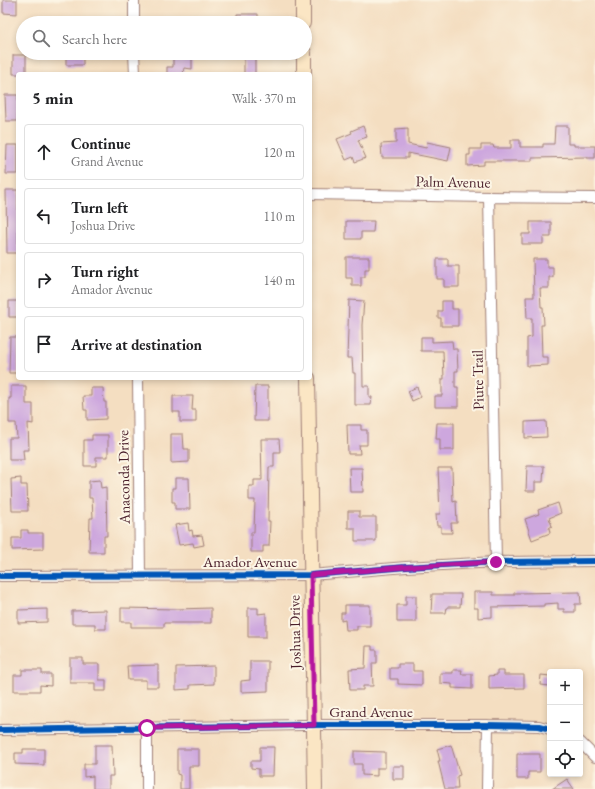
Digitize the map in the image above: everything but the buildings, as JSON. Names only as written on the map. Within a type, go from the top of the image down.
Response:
[{"type":"street","points":[[134,0],[134,16]]},
{"type":"street","points":[[303,0],[303,16]]},
{"type":"street","points":[[134,60],[135,72]]},
{"type":"street","points":[[304,60],[304,72]]},
{"type":"street","name":"Palm Avenue","points":[[312,194],[489,198],[595,198]]},
{"type":"street","name":"Piute Trail","points":[[489,198],[496,562]]},
{"type":"street","name":"Anaconda Drive","points":[[138,380],[140,576]]},
{"type":"street","name":"Joshua Drive","points":[[308,380],[315,789]]},
{"type":"street","name":"Amador Avenue","points":[[0,576],[311,575],[406,567],[496,562],[595,561]]},
{"type":"street","name":"Grand Avenue","points":[[0,730],[314,725],[488,725],[539,726],[547,728]]},
{"type":"street","points":[[487,789],[488,725]]},
{"type":"street","points":[[147,728],[148,789]]},
{"type":"street","points":[[583,745],[595,756]]},
{"type":"cycle path","points":[[0,576],[311,575],[406,567],[496,562],[595,561]]},
{"type":"cycle path","points":[[0,730],[302,725],[488,725],[539,726],[547,728]]},
{"type":"route","points":[[147,728],[314,725],[311,575],[406,567],[496,562]]}]
